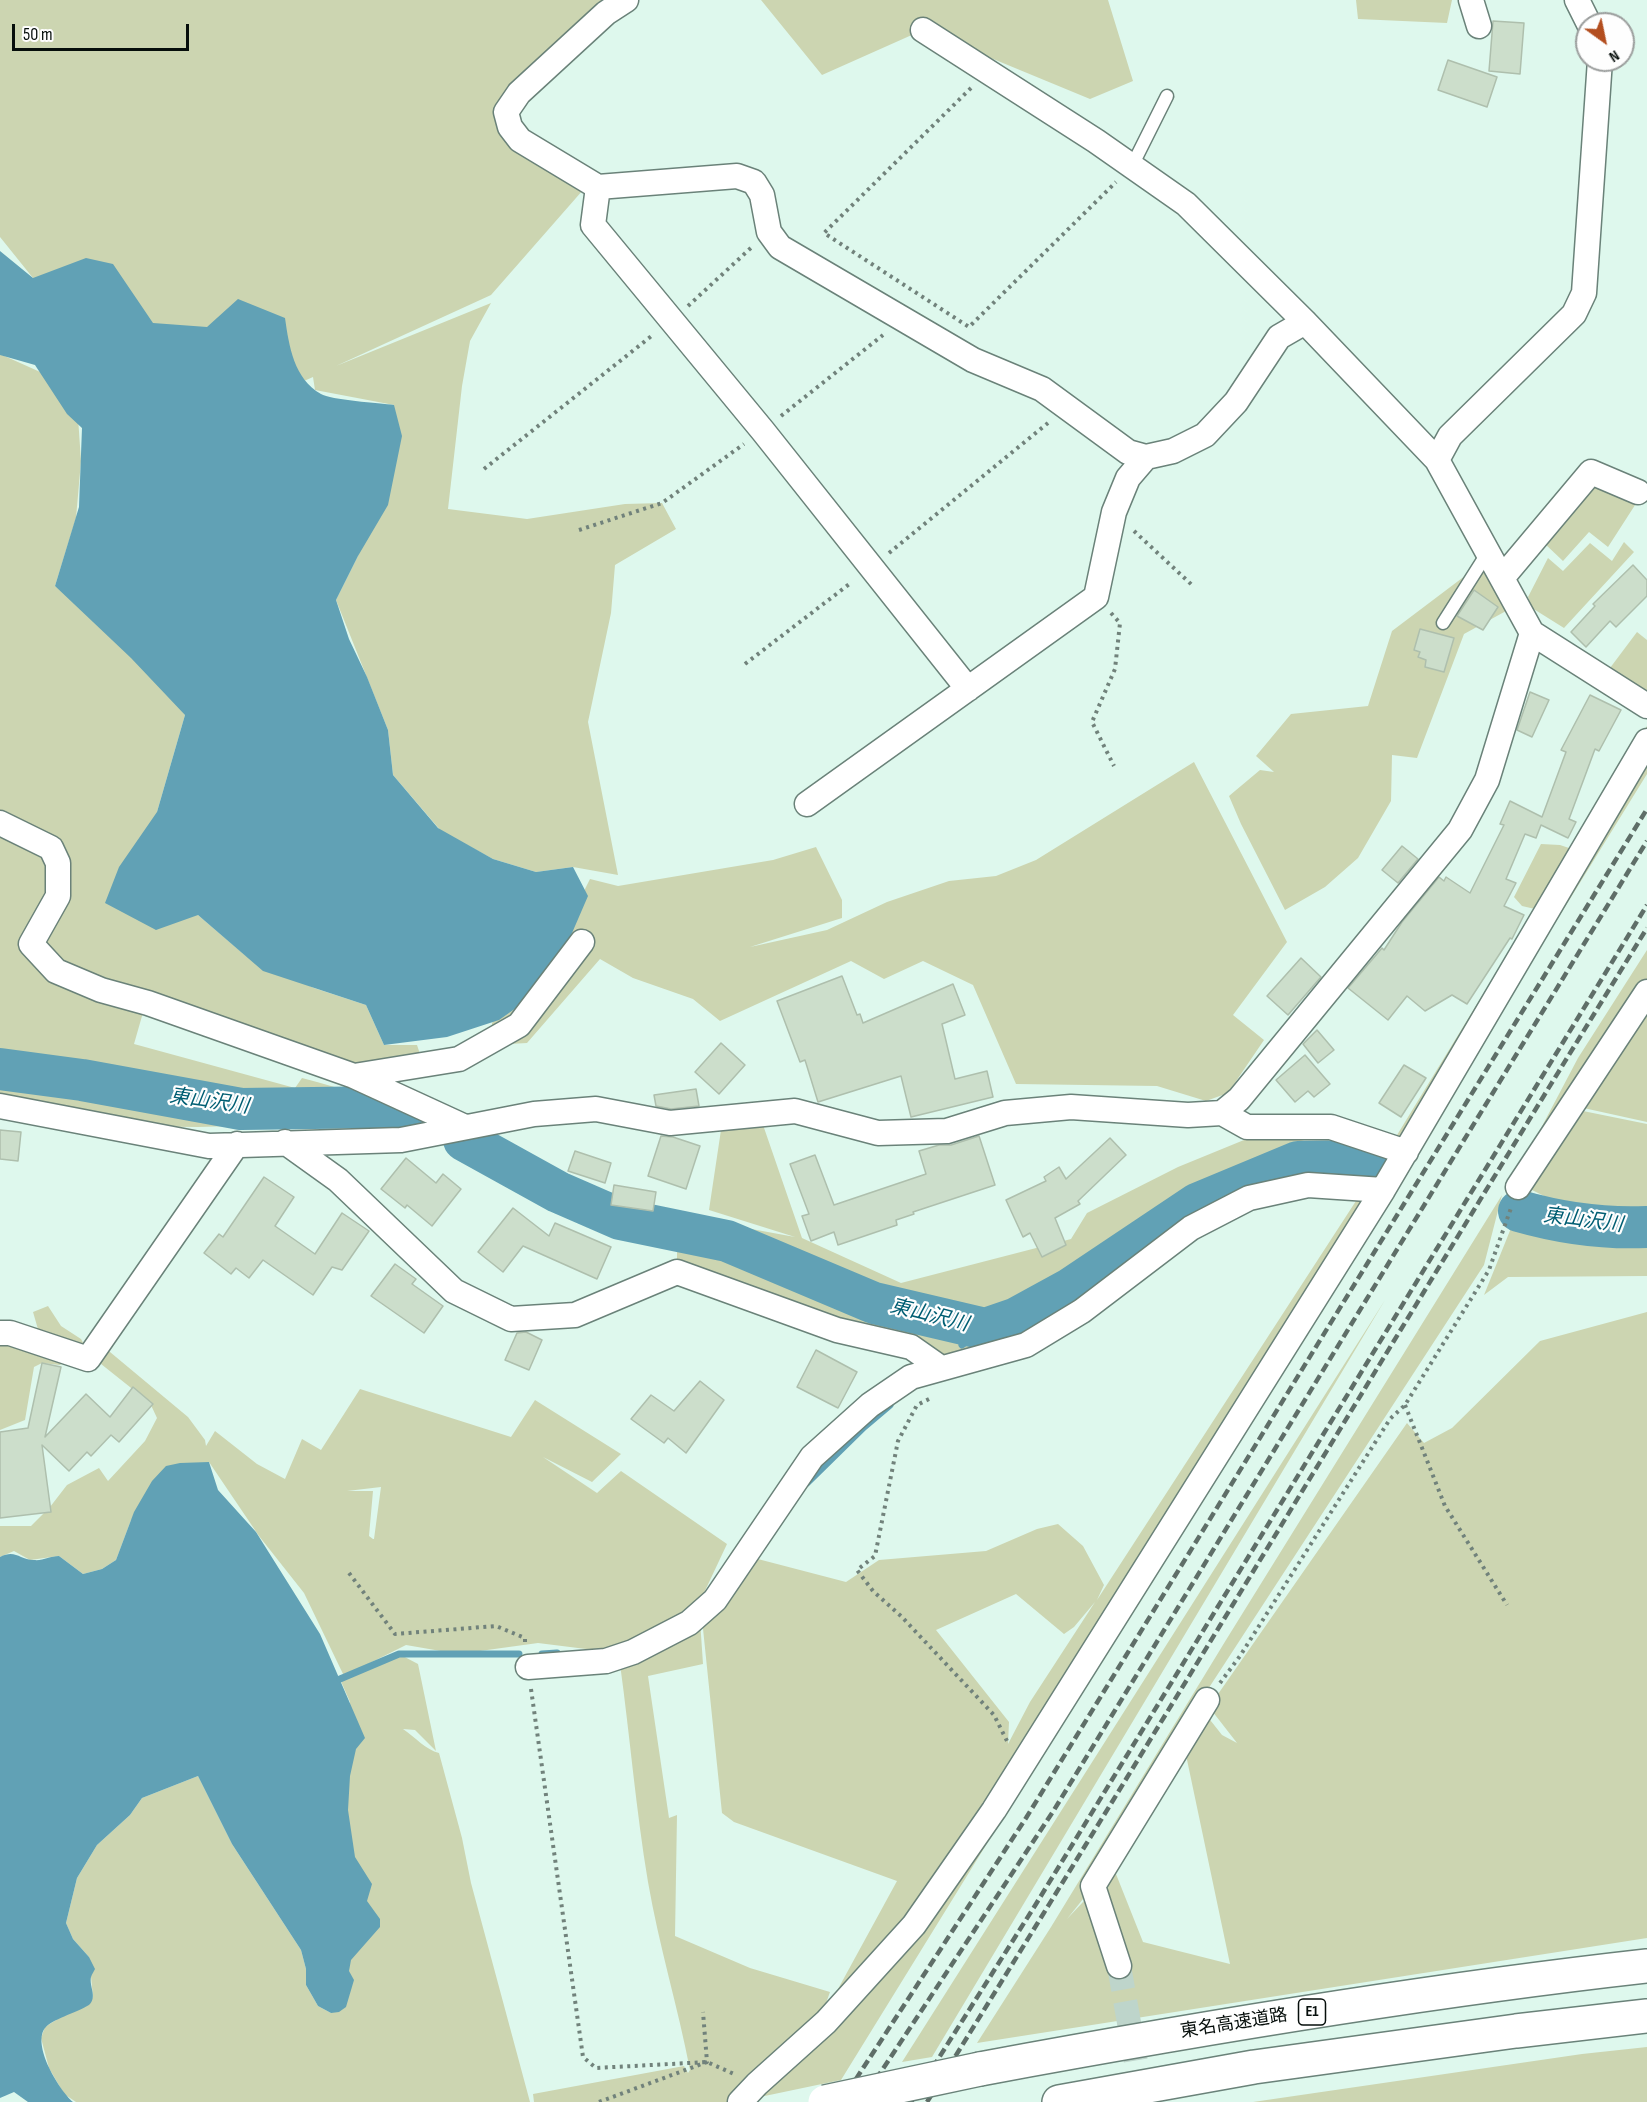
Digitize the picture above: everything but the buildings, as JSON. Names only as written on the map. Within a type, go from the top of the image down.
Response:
[{"type":"highway","name":"東名高速道路","points":[[825,2102],[980,2069],[1195,2030],[1540,1978],[1647,1966]]},
{"type":"highway","points":[[1059,2102],[1254,2067],[1516,2031],[1647,2016]]},
{"type":"street","points":[[626,0],[606,14],[519,93],[506,112],[510,127],[520,140],[598,187],[737,176],[754,182],[762,195],[769,232],[780,247],[973,360],[1042,389],[1128,452],[1146,457],[1173,451],[1205,435],[1236,402],[1279,337],[1305,322]]},
{"type":"street","points":[[1471,0],[1479,26]]},
{"type":"street","points":[[923,30],[1096,141],[1186,204],[1305,322],[1437,460],[1532,633],[1647,706]]},
{"type":"street","points":[[1437,460],[1450,436],[1574,314],[1584,293],[1599,72]]},
{"type":"street","points":[[598,187],[593,225],[968,689]]},
{"type":"street","points":[[807,804],[1096,597],[1114,512],[1128,478],[1146,457]]},
{"type":"street","points":[[1502,578],[1591,472],[1638,492]]},
{"type":"street","points":[[1222,1113],[1239,1099],[1460,830],[1487,780],[1532,633]]},
{"type":"street","points":[[740,2102],[826,2022],[914,1924],[994,1810],[1383,1190],[1647,741]]},
{"type":"street","points":[[0,823],[51,848],[58,863],[58,896],[31,944],[56,971],[101,990],[148,1003],[354,1076],[465,1127]]},
{"type":"street","points":[[354,1076],[459,1059],[519,1024],[582,942]]},
{"type":"street","points":[[1518,1187],[1647,992]]},
{"type":"street","points":[[0,1106],[209,1146],[401,1140],[534,1114],[596,1109],[670,1123],[795,1111],[878,1133],[946,1131],[1005,1113],[1071,1107],[1188,1115],[1222,1113],[1247,1126],[1331,1127],[1406,1152]]},
{"type":"street","points":[[285,1142],[338,1180],[454,1291],[511,1319],[575,1315],[677,1272],[837,1330],[911,1347],[941,1368]]},
{"type":"street","points":[[0,1332],[10,1333],[88,1359],[237,1144]]},
{"type":"street","points":[[528,1667],[606,1661],[633,1652],[689,1623],[714,1600],[812,1457],[870,1406],[911,1377],[1026,1345],[1082,1311],[1191,1228],[1249,1198],[1308,1185],[1383,1190]]},
{"type":"street","points":[[1119,1966],[1093,1886],[1207,1700]]},
{"type":"lane","points":[[1132,166],[1167,96]]},
{"type":"lane","points":[[1443,623],[1488,552]]},
{"type":"path","points":[[988,72],[824,233],[969,327],[1132,166]]},
{"type":"path","points":[[484,469],[672,320],[769,232]]},
{"type":"path","points":[[745,664],[871,568],[1067,407]]},
{"type":"path","points":[[1114,512],[1191,585]]},
{"type":"path","points":[[1096,597],[1120,623],[1115,669],[1092,722],[1114,766]]},
{"type":"path","points":[[1207,1700],[1240,1656],[1390,1419],[1405,1405],[1489,1270],[1518,1187]]},
{"type":"path","points":[[932,1396],[917,1405],[898,1441],[875,1556],[857,1570],[873,1590],[901,1616],[994,1715],[1021,1767]]},
{"type":"path","points":[[1405,1405],[1445,1506],[1507,1605]]},
{"type":"path","points":[[349,1573],[395,1634],[496,1626],[525,1638],[583,2057],[596,2068],[707,2062],[757,2084]]},
{"type":"path","points":[[703,2012],[707,2062]]},
{"type":"path","points":[[599,2102],[707,2062]]},
{"type":"green space","points":[[0,0],[626,0],[506,112],[521,148],[590,182],[491,295],[336,366],[491,303],[470,341],[462,386],[448,509],[527,519],[625,504],[662,503],[676,529],[615,565],[611,613],[588,722],[618,875],[573,867],[536,872],[493,859],[441,831],[393,775],[388,730],[336,600],[358,556],[394,405],[315,390],[313,377],[304,381],[33,278],[0,237]]},
{"type":"green space","points":[[761,0],[1108,0],[1133,81],[1090,99],[923,30],[822,75]]},
{"type":"green space","points":[[1356,0],[1452,0],[1447,23],[1358,19]]},
{"type":"green space","points":[[0,354],[76,388],[81,461],[76,518],[55,586],[137,639],[185,715],[157,812],[198,915],[246,956],[314,988],[366,1005],[384,1045],[417,1045],[425,1069],[352,1075],[146,1002],[134,1044],[295,1088],[302,1078],[317,1082],[421,1113],[412,1121],[198,1127],[105,1126],[0,1106],[0,826],[51,848],[8,813],[0,811]]},
{"type":"green space","points":[[1593,478],[1637,502],[1608,547],[1589,532],[1563,561],[1544,543]]},
{"type":"green space","points":[[1624,542],[1634,552],[1564,628],[1532,608],[1528,597],[1548,558],[1563,571],[1590,543],[1612,561]]},
{"type":"green space","points":[[1490,557],[1517,605],[1464,634],[1417,758],[1392,755],[1391,801],[1358,858],[1325,887],[1285,910],[1229,796],[1260,770],[1274,772],[1256,756],[1291,714],[1368,706],[1392,631]]},
{"type":"green space","points":[[1637,632],[1647,640],[1647,693],[1644,694],[1610,668]]},
{"type":"green space","points":[[1647,726],[1647,774],[841,2080],[736,2102],[534,2102],[533,2094],[684,2066],[688,2073],[690,2070],[648,1882],[620,1664],[700,1620],[703,1664],[648,1676],[669,1818],[677,1815],[675,1936],[750,1968],[830,1992],[825,2006],[832,2000],[897,1881],[734,1822],[722,1813],[702,1619],[754,1558],[846,1582],[879,1560],[986,1551],[1037,1529],[1058,1524],[1083,1546],[1104,1585],[1097,1600],[1367,1184],[1249,1198],[1026,1345],[941,1368],[677,1272],[677,1224],[697,1219],[795,1237],[709,1210],[721,1130],[762,1122],[802,1238],[901,1283],[1071,1239],[1087,1213],[1178,1167],[1244,1140],[1300,1140],[1383,1158],[1535,909],[1522,906],[1514,897],[1541,844],[1560,845],[1572,849]],"holes":[[[1016,1594],[1064,1634],[1074,1627],[1095,1602],[1030,1702],[1008,1744],[1009,1722],[936,1630]]]},
{"type":"green space","points":[[1194,762],[1287,942],[1233,1015],[1264,1040],[1228,1093],[1206,1101],[1157,1086],[1016,1084],[973,985],[923,961],[884,979],[851,961],[720,1021],[693,999],[633,978],[600,959],[527,1043],[491,1045],[492,1023],[552,955],[590,879],[618,886],[773,860],[816,847],[842,900],[842,918],[750,947],[827,930],[887,902],[949,881],[996,876],[1036,860]]},
{"type":"green space","points":[[1647,950],[1647,988],[1530,1149],[1578,1058]]},
{"type":"green space","points":[[1647,1004],[1647,1122],[1579,1107]]},
{"type":"green space","points":[[1583,1111],[1647,1124],[1647,1217],[1620,1218],[1597,1213],[1624,1222],[1647,1218],[1647,1276],[1508,1277],[1484,1295],[1526,1191],[1546,1197],[1524,1186]]},
{"type":"green space","points":[[1502,1195],[1484,1265],[1199,1703],[1095,1884],[1067,1919],[1114,1869],[1143,1942],[1230,1964],[1186,1755],[1207,1716],[1222,1735],[1237,1743],[1209,1707],[1407,1423],[1424,1443],[1452,1428],[1540,1341],[1647,1312],[1647,1938],[977,2043],[1051,1927]]},
{"type":"green space","points":[[1385,1300],[932,2057],[902,2062]]},
{"type":"green space","points":[[48,1306],[61,1326],[81,1339],[86,1348],[60,1365],[42,1363],[34,1367],[25,1420],[0,1430],[0,1339],[42,1343],[33,1312]]},
{"type":"green space","points":[[104,1347],[188,1417],[205,1440],[206,1446],[215,1431],[257,1464],[285,1479],[302,1439],[321,1450],[360,1389],[511,1437],[535,1400],[621,1454],[592,1482],[543,1457],[597,1493],[621,1471],[727,1544],[695,1612],[602,1651],[538,1643],[458,1654],[406,1645],[344,1676],[304,1593],[259,1536],[209,1462],[131,1520],[116,1560],[102,1569],[83,1574],[59,1556],[30,1560],[14,1551],[0,1557],[0,1526],[31,1526],[67,1485],[99,1468],[108,1481],[145,1441],[157,1418],[150,1403],[91,1356]],"holes":[[[381,1487],[374,1539],[369,1536],[373,1491],[347,1491]]]},
{"type":"green space","points":[[399,1654],[418,1664],[436,1751],[415,1730],[403,1729],[425,1746],[439,1753],[462,1838],[471,1883],[530,2102],[76,2102],[64,2094],[49,2068],[41,2038],[45,2027],[64,2015],[86,2006],[93,1997],[89,1957],[73,1939],[66,1923],[77,1878],[97,1845],[130,1815],[142,1798],[198,1776],[232,1844],[301,1950],[306,1969],[306,1985],[318,2006],[331,2013],[338,1851],[350,1702],[340,1679]]},
{"type":"green space","points":[[1647,2047],[1647,2102],[1253,2102],[1582,2054]]},
{"type":"water","points":[[0,251],[33,278],[86,258],[113,264],[153,323],[207,327],[238,299],[285,318],[294,361],[312,388],[326,396],[344,400],[394,405],[402,436],[388,505],[358,556],[336,600],[349,639],[388,730],[393,775],[438,828],[493,859],[536,872],[573,867],[588,896],[550,984],[499,1020],[447,1037],[384,1045],[366,1005],[263,971],[198,915],[156,930],[105,903],[119,867],[157,812],[185,715],[131,658],[55,586],[79,507],[82,428],[67,414],[35,365],[0,355]]},
{"type":"water","points":[[209,1462],[218,1490],[256,1532],[320,1634],[365,1738],[356,1749],[350,1776],[348,1810],[355,1857],[372,1884],[367,1901],[380,1919],[380,1927],[351,1960],[349,1971],[354,1980],[346,2007],[339,2012],[331,2013],[318,2006],[306,1985],[306,1969],[301,1950],[232,1844],[198,1776],[142,1798],[130,1815],[97,1845],[77,1878],[66,1923],[73,1939],[89,1957],[95,1969],[91,1976],[93,1998],[87,2006],[48,2025],[43,2032],[42,2042],[43,2053],[48,2065],[60,2087],[73,2102],[28,2102],[14,2092],[0,2098],[0,1557],[14,1554],[29,1560],[37,1560],[59,1556],[83,1574],[102,1569],[116,1560],[134,1512],[152,1481],[166,1466]]},
{"type":"waterway","name":"東山沢川","points":[[0,1069],[82,1080],[241,1109],[385,1107],[418,1119]]},
{"type":"waterway","name":"東山沢川","points":[[464,1140],[558,1192],[620,1219],[727,1241],[874,1303],[985,1329],[1017,1318],[1070,1289],[1197,1204],[1298,1162],[1350,1161],[1384,1164]]},
{"type":"waterway","name":"東山沢川","points":[[1519,1211],[1582,1224],[1647,1227]]},
{"type":"waterway","points":[[962,1345],[985,1329]]},
{"type":"waterway","points":[[807,1483],[890,1405]]},
{"type":"waterway","points":[[542,1654],[557,1653]]},
{"type":"waterway","points":[[340,1679],[399,1654],[519,1654]]},
{"type":"tunnel","points":[[1119,1966],[1143,2102]]},
{"type":"railway","points":[[841,2102],[1026,1818],[1647,809]]},
{"type":"railway","points":[[861,2102],[1054,1810],[1647,841]]},
{"type":"railway","points":[[911,2102],[1036,1904],[1647,905]]},
{"type":"railway","points":[[927,2102],[1647,928]]}]
